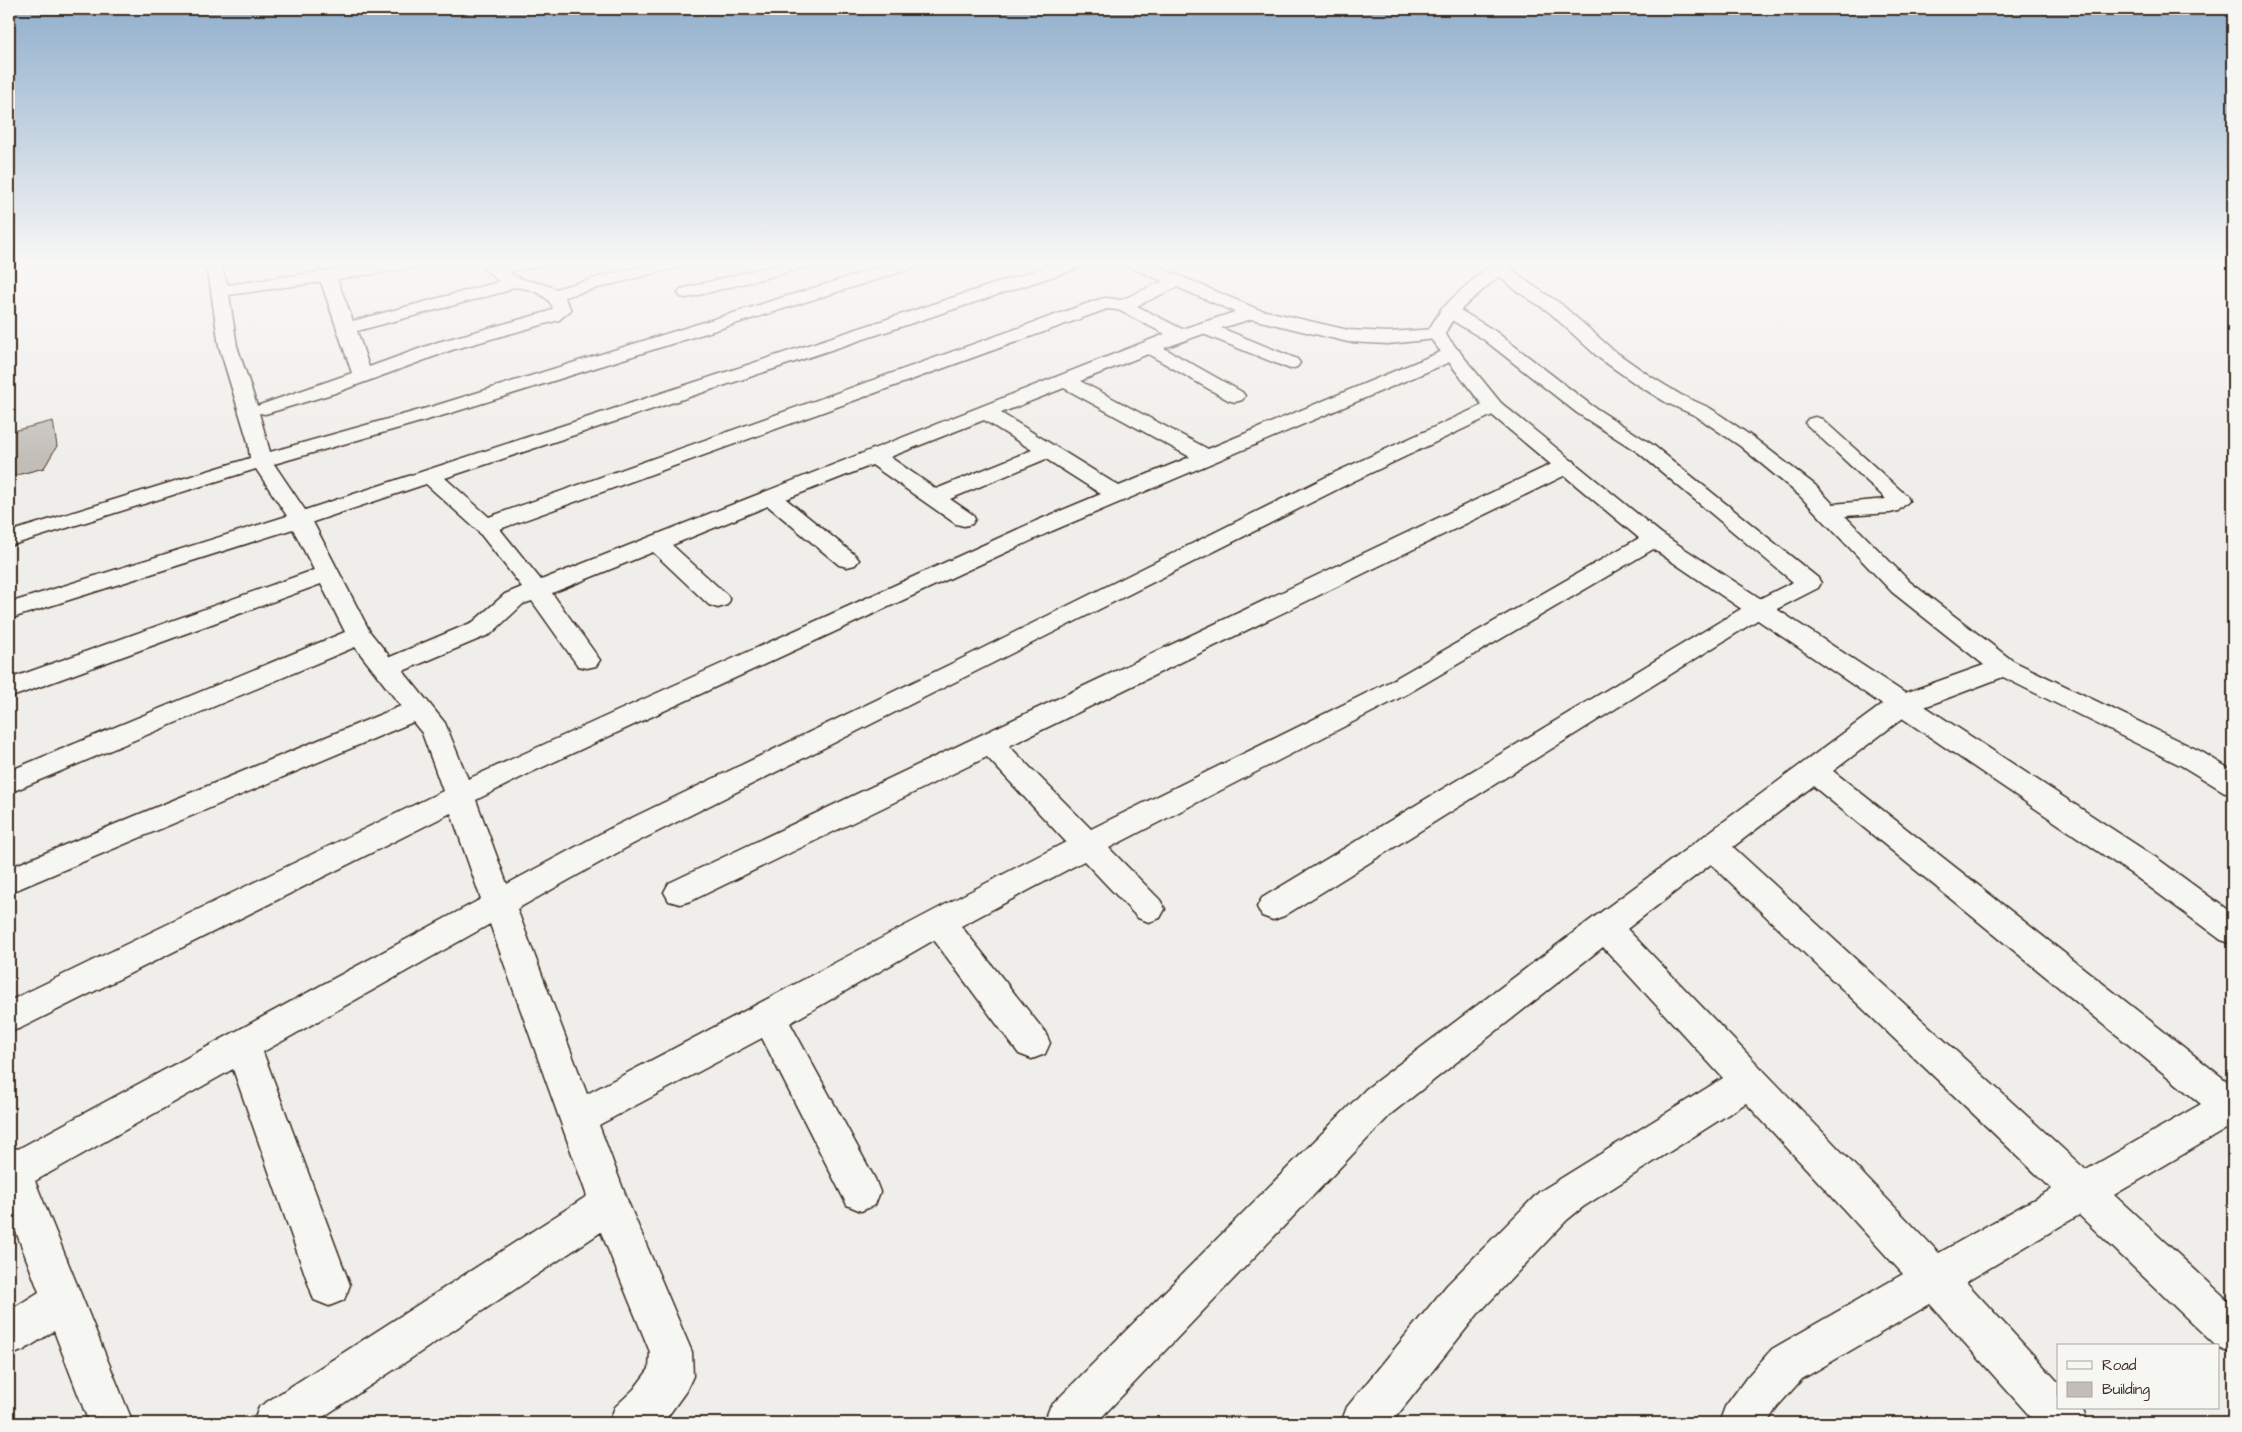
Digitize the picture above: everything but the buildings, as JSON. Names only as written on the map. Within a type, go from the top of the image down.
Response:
[{"type":"street","points":[[226,329],[228,346],[258,442],[260,461],[300,519],[360,635],[434,730],[609,1204],[671,1352],[671,1376],[650,1405],[630,1423]]},
{"type":"street","points":[[346,329],[362,376]]},
{"type":"street","points":[[265,408],[328,389],[445,346],[507,329]]},
{"type":"street","points":[[9,539],[260,461],[441,410],[669,329]]},
{"type":"street","points":[[9,611],[300,519],[876,329]]},
{"type":"street","points":[[486,526],[1032,329]]},
{"type":"street","points":[[1168,329],[1180,335]]},
{"type":"street","points":[[387,668],[482,628],[514,599],[1198,329]]},
{"type":"street","points":[[1207,329],[1290,363]]},
{"type":"street","points":[[1318,329],[1348,336],[1388,338],[1436,334]]},
{"type":"street","points":[[1436,334],[1437,329]]},
{"type":"street","points":[[1273,907],[1758,609],[1809,582],[1646,449],[1584,410],[1478,329]]},
{"type":"street","points":[[1578,329],[1606,354],[1643,380],[1674,399],[1703,412],[1747,442],[1807,490],[1901,586],[2004,666],[2192,759],[2233,784]]},
{"type":"street","points":[[1436,334],[1494,406],[1654,539],[2147,868],[2233,931]]},
{"type":"street","points":[[1149,347],[1235,396]]},
{"type":"street","points":[[9,1017],[520,766],[1026,534],[1452,354]]},
{"type":"street","points":[[1065,381],[1207,457]]},
{"type":"street","points":[[111,1423],[10,1168],[243,1046],[622,836],[966,667],[1346,476],[1494,406]]},
{"type":"street","points":[[985,412],[1118,495]]},
{"type":"street","points":[[1814,423],[1896,496],[1898,501],[1890,506],[1828,511]]},
{"type":"street","points":[[934,498],[1048,451]]},
{"type":"street","points":[[874,456],[964,519]]},
{"type":"street","points":[[680,892],[1566,466]]},
{"type":"street","points":[[430,476],[486,526],[537,590],[587,660]]},
{"type":"street","points":[[770,497],[847,560]]},
{"type":"street","points":[[577,1118],[769,1017],[939,922],[1203,784],[1398,688],[1654,539]]},
{"type":"street","points":[[656,542],[718,600]]},
{"type":"street","points":[[9,689],[328,573]]},
{"type":"street","points":[[9,783],[360,635]]},
{"type":"street","points":[[1066,1423],[1379,1102],[1606,927],[1901,705],[2004,666]]},
{"type":"street","points":[[9,881],[418,709]]},
{"type":"street","points":[[990,743],[1149,909]]},
{"type":"street","points":[[1741,1423],[1762,1392],[1787,1364],[1936,1280],[2233,1106],[1813,771]]},
{"type":"street","points":[[1713,846],[2233,1333]]},
{"type":"street","points":[[939,922],[1032,1043]]},
{"type":"street","points":[[1606,927],[1936,1280],[2066,1423]]},
{"type":"street","points":[[769,1017],[861,1192]]},
{"type":"street","points":[[243,1046],[329,1285]]},
{"type":"street","points":[[1363,1423],[1462,1300],[1553,1206],[1569,1194],[1750,1081]]},
{"type":"street","points":[[276,1423],[609,1204]]},
{"type":"street","points":[[9,1335],[62,1301]]}]
